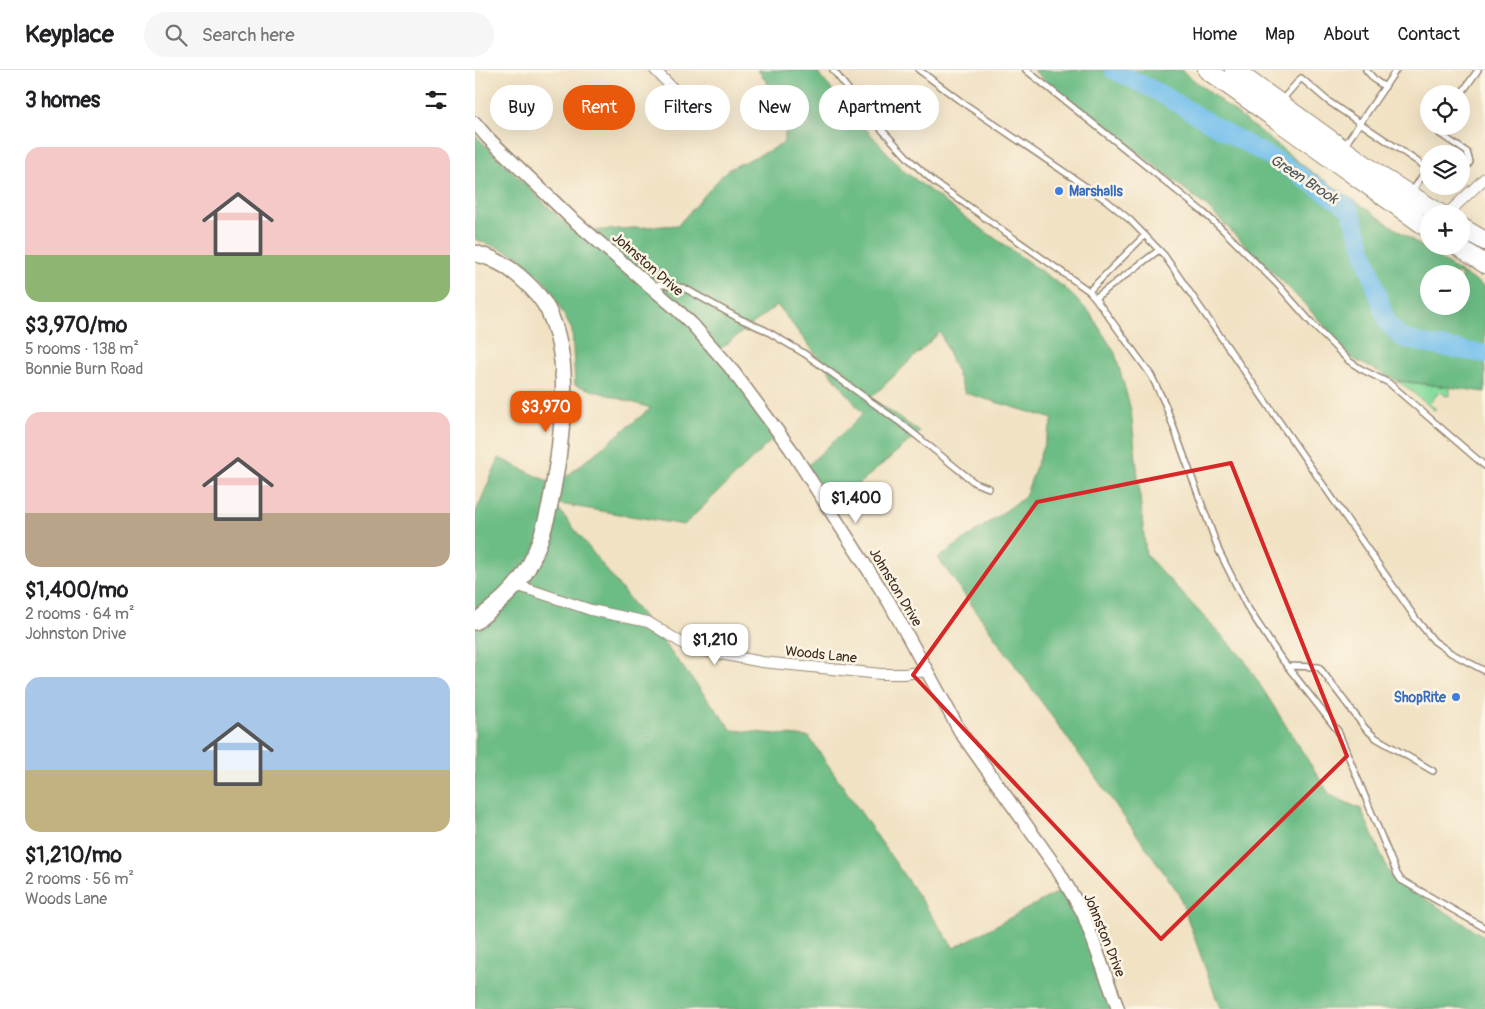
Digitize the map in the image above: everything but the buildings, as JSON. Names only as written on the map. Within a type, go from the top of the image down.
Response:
[{"type":"highway","points":[[1207,70],[1420,223]]},
{"type":"highway","points":[[1233,70],[1385,178],[1427,205]]},
{"type":"highway","points":[[1470,231],[1484,238]]},
{"type":"highway","points":[[1470,254],[1485,264]]},
{"type":"main road","points":[[475,253],[498,261],[515,273],[533,290],[547,308],[556,331],[562,359],[564,394],[563,421],[553,492],[547,520],[538,546],[527,570],[516,585],[475,622]]},
{"type":"street","points":[[656,71],[669,85]]},
{"type":"street","name":"Johnston Drive","points":[[475,123],[488,138],[571,218],[680,312],[729,366],[791,448],[889,602],[961,733],[1056,867],[1083,913],[1118,1009]]},
{"type":"street","points":[[1456,205],[1485,178]]},
{"type":"street","name":"Woods Lane","points":[[516,585],[591,610],[648,622],[690,648],[762,662],[881,674],[927,671]]},
{"type":"lane","points":[[833,70],[871,118],[910,160],[934,182],[1089,291],[1095,298],[1151,376],[1165,404],[1219,551],[1246,605],[1287,666],[1337,731],[1399,877],[1401,880],[1485,928]]},
{"type":"lane","points":[[919,70],[963,104],[1099,196],[1131,220],[1159,250],[1180,277],[1416,620],[1434,641],[1451,653],[1485,671]]},
{"type":"lane","points":[[1026,70],[1216,224],[1278,285],[1317,329],[1349,361],[1389,383],[1485,466]]},
{"type":"lane","points":[[1279,103],[1301,78],[1302,70]]},
{"type":"lane","points":[[1366,70],[1376,81],[1385,87]]},
{"type":"lane","points":[[1342,148],[1396,70]]},
{"type":"lane","points":[[1467,85],[1478,70]]},
{"type":"lane","points":[[1301,78],[1328,101],[1420,163]]},
{"type":"lane","points":[[1442,135],[1457,145]]},
{"type":"lane","points":[[1410,194],[1420,180]]},
{"type":"lane","points":[[1089,291],[1145,235]]},
{"type":"lane","points":[[1095,298],[1159,250]]},
{"type":"lane","points":[[649,285],[684,288],[712,305],[765,330],[805,354],[902,424],[975,484],[989,488]]},
{"type":"lane","points":[[1287,666],[1319,667],[1365,728],[1377,738],[1433,771]]},
{"type":"highlighted area","points":[[1231,463],[1347,756],[1161,939],[913,675],[1037,502]]},
{"type":"green space","points":[[758,70],[815,70],[828,85],[819,85],[819,130],[867,130],[904,171],[1065,288],[1090,313],[1115,353],[1131,410],[1146,555],[1243,658],[1330,795],[1361,809],[1391,877],[1485,937],[1485,1009],[1220,1009],[1178,892],[938,558],[1025,497],[1053,419],[965,393],[940,332],[871,398],[920,432],[834,505],[807,466],[863,414],[777,305],[719,350],[782,430],[684,525],[554,503],[732,730],[809,737],[954,948],[1071,885],[1121,1009],[475,1009],[475,514],[499,458],[556,485],[651,408],[575,385],[572,330],[549,287],[517,255],[475,239],[475,135],[574,232],[678,225],[727,170],[783,144],[786,130],[809,130],[809,85],[769,85]]},
{"type":"green space","points":[[1033,70],[1181,70],[1309,170],[1420,245],[1420,255],[1434,255],[1449,265],[1420,265],[1420,315],[1470,315],[1470,278],[1485,287],[1485,392],[1396,380],[1350,357],[1291,290],[1207,207]]},
{"type":"green space","points":[[1396,381],[1450,387],[1450,395],[1446,396],[1440,391],[1430,403],[1436,409],[1434,410]]},
{"type":"waterway","name":"Green Brook","points":[[1113,70],[1158,92],[1283,164],[1350,209],[1387,323],[1402,338],[1429,345],[1485,354]]},
{"type":"place","name":"Marshalls","points":[[1059,191]]},
{"type":"place","name":"ShopRite","points":[[1456,697]]}]
